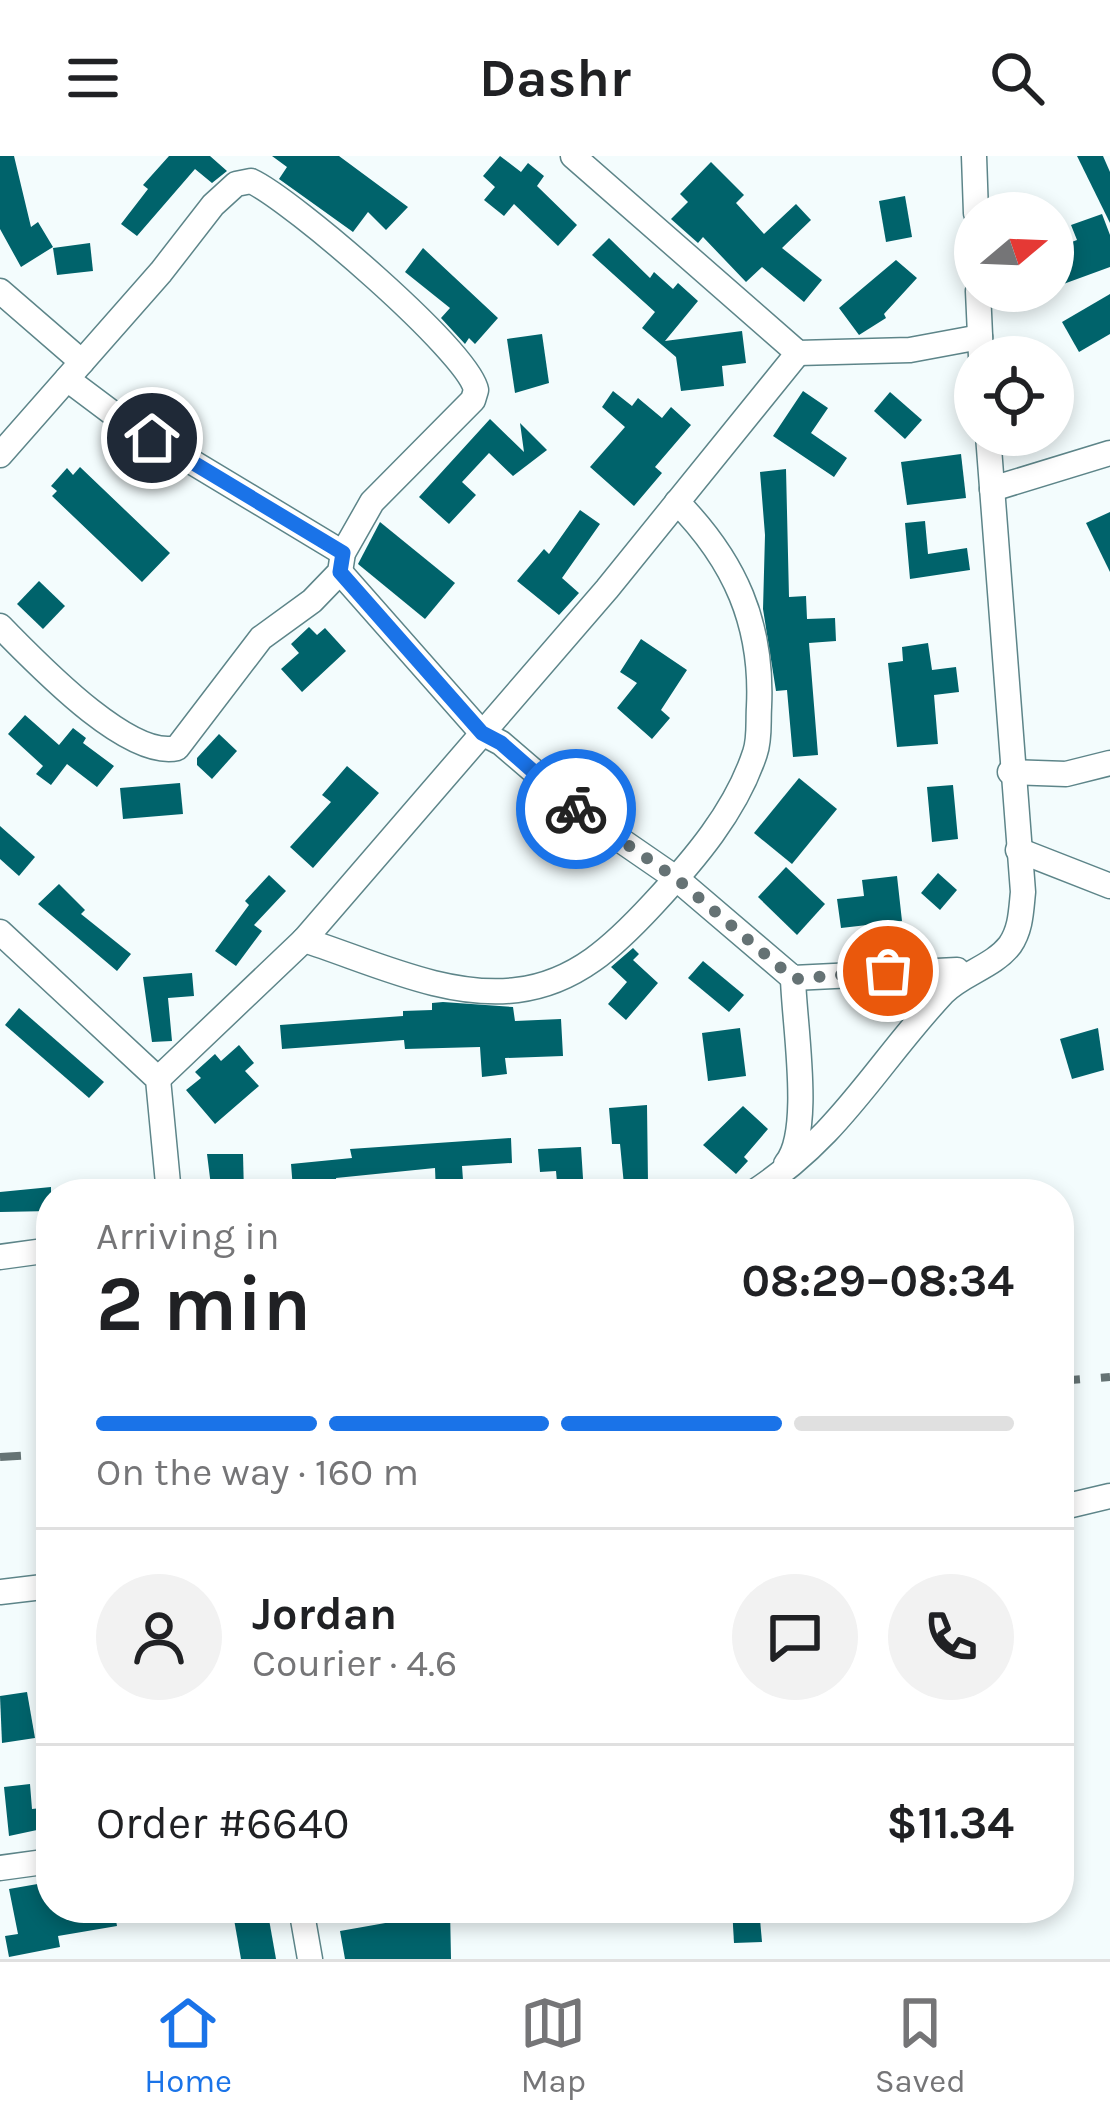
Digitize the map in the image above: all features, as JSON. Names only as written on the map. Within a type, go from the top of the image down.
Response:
[{"type":"street","points":[[573,156],[798,353],[954,348]]},
{"type":"street","points":[[974,156],[975,192]]},
{"type":"street","points":[[0,455],[213,206],[236,184],[251,181],[372,276],[474,377],[473,400],[372,502],[341,563],[312,601],[261,638],[186,739],[167,750],[151,748],[121,731],[50,676],[0,626]]},
{"type":"street","points":[[0,291],[119,418],[341,563],[482,733],[501,743],[586,818],[677,879],[794,979],[928,970],[957,970],[961,976]]},
{"type":"street","points":[[158,1079],[304,940],[798,353]]},
{"type":"street","points":[[992,489],[1110,453]]},
{"type":"street","points":[[775,1179],[792,1168],[854,1106],[899,1045],[961,976],[1006,950],[1018,932],[1023,892],[1010,772],[990,456]]},
{"type":"street","points":[[304,940],[470,992],[519,990],[569,976],[604,956],[677,879],[731,808],[758,749],[760,679],[749,607],[731,568],[677,502]]},
{"type":"street","points":[[1010,772],[1066,774],[1110,763]]},
{"type":"street","points":[[1018,850],[1110,886]]},
{"type":"street","points":[[0,932],[158,1079],[168,1179]]},
{"type":"street","points":[[769,1179],[799,1142],[794,979]]},
{"type":"street","points":[[0,1256],[36,1252]]},
{"type":"street","points":[[1074,1504],[1110,1496]]},
{"type":"street","points":[[0,1592],[36,1588]]},
{"type":"street","points":[[0,1868],[36,1863]]},
{"type":"street","points":[[304,1923],[310,1959]]},
{"type":"building","points":[[0,156],[14,156],[31,227],[38,222],[53,247],[21,267],[0,229]]},
{"type":"building","points":[[169,156],[210,156],[227,171],[212,183],[195,169],[137,236],[121,224],[148,189],[143,185]]},
{"type":"building","points":[[272,156],[339,156],[408,207],[386,230],[368,212],[353,232],[279,179],[287,167]]},
{"type":"building","points":[[500,156],[521,172],[528,163],[544,176],[537,186],[577,225],[558,246],[514,204],[504,216],[484,200],[495,187],[483,176]]},
{"type":"building","points":[[1077,156],[1103,156],[1110,172],[1110,223]]},
{"type":"building","points":[[711,162],[744,195],[736,203],[764,234],[796,204],[811,220],[782,248],[822,280],[804,302],[762,267],[746,282],[703,237],[698,243],[671,219],[688,202],[680,194]]},
{"type":"building","points":[[905,196],[912,237],[886,242],[879,201]]},
{"type":"building","points":[[1102,214],[1110,235],[1110,267],[1074,280],[1077,240],[1074,224]]},
{"type":"building","points":[[609,238],[650,278],[654,272],[673,289],[678,283],[698,301],[665,341],[742,331],[746,363],[722,366],[724,386],[681,391],[676,357],[642,328],[655,312],[592,255]]},
{"type":"building","points":[[90,243],[93,271],[57,275],[53,248]]},
{"type":"building","points":[[423,248],[498,318],[475,344],[469,338],[465,344],[441,318],[450,308],[405,272]]},
{"type":"building","points":[[896,260],[917,278],[884,314],[886,318],[859,335],[839,308]]},
{"type":"building","points":[[1110,294],[1110,334],[1079,352],[1062,322]]},
{"type":"building","points":[[542,334],[549,383],[515,393],[507,339]]},
{"type":"building","points":[[613,391],[632,406],[638,398],[662,418],[671,407],[691,425],[655,467],[662,473],[634,506],[590,467],[625,427],[602,407]]},
{"type":"building","points":[[803,391],[828,408],[811,433],[847,458],[834,477],[773,436]]},
{"type":"building","points":[[890,392],[922,420],[905,439],[874,411]]},
{"type":"building","points":[[490,419],[524,452],[520,423],[547,450],[513,476],[489,453],[462,482],[476,495],[449,524],[419,497]]},
{"type":"building","points":[[961,456],[966,498],[907,505],[901,462]]},
{"type":"building","points":[[80,467],[170,553],[142,582],[52,496],[57,491],[51,486],[67,468],[73,475]]},
{"type":"building","points":[[786,469],[789,597],[806,596],[807,619],[835,618],[836,641],[809,643],[818,755],[793,757],[787,690],[776,691],[763,609],[765,535],[760,472]]},
{"type":"building","points":[[580,510],[600,524],[562,578],[579,593],[559,615],[517,581],[544,549],[549,554]]},
{"type":"building","points":[[1110,512],[1110,572],[1086,523]]},
{"type":"building","points":[[925,521],[928,554],[967,548],[970,570],[910,579],[905,523]]},
{"type":"building","points":[[380,522],[455,583],[425,619],[358,564]]},
{"type":"building","points":[[39,581],[65,606],[43,629],[17,604]]},
{"type":"building","points":[[309,627],[317,635],[325,628],[346,651],[302,692],[281,669],[299,653],[291,644]]},
{"type":"building","points":[[641,639],[687,670],[661,710],[670,718],[652,739],[617,708],[637,683],[620,672]]},
{"type":"building","points":[[928,643],[932,670],[956,667],[959,692],[934,695],[938,744],[897,747],[888,663],[903,661],[902,647]]},
{"type":"building","points":[[25,715],[59,745],[73,728],[86,738],[83,743],[114,766],[97,787],[67,764],[51,785],[36,774],[43,766],[8,734]]},
{"type":"building","points":[[219,734],[237,751],[212,779],[197,765],[197,758]]},
{"type":"building","points":[[347,766],[379,793],[313,868],[290,847],[331,802],[322,795]]},
{"type":"building","points":[[799,778],[837,809],[792,864],[754,833]]},
{"type":"building","points":[[180,783],[183,814],[123,819],[120,788]]},
{"type":"building","points":[[953,785],[958,839],[932,842],[927,787]]},
{"type":"building","points":[[0,826],[35,857],[19,876],[0,859]]},
{"type":"building","points":[[786,867],[825,904],[797,935],[758,897]]},
{"type":"building","points":[[938,873],[957,890],[940,910],[921,893]]},
{"type":"building","points":[[269,875],[286,891],[254,925],[262,931],[236,966],[215,951],[249,905],[245,901]]},
{"type":"building","points":[[897,876],[902,921],[841,928],[837,899],[864,896],[862,880]]},
{"type":"building","points":[[59,884],[85,910],[81,914],[131,954],[117,971],[38,904]]},
{"type":"building","points":[[633,948],[639,954],[633,960],[658,983],[626,1020],[608,1004],[627,982],[611,967]]},
{"type":"building","points":[[703,961],[744,995],[729,1012],[688,978]]},
{"type":"building","points":[[192,973],[194,996],[168,998],[172,1041],[152,1042],[143,977]]},
{"type":"building","points":[[432,1003],[513,1007],[515,1021],[561,1019],[563,1056],[505,1058],[507,1074],[482,1077],[480,1047],[405,1049],[404,1040],[282,1049],[280,1025],[403,1016],[403,1011],[432,1010]]},
{"type":"building","points":[[19,1008],[104,1082],[89,1098],[5,1025]]},
{"type":"building","points":[[740,1028],[746,1076],[708,1081],[702,1033]]},
{"type":"building","points":[[1098,1028],[1104,1070],[1072,1079],[1060,1039]]},
{"type":"building","points":[[239,1045],[254,1063],[245,1071],[259,1086],[215,1124],[186,1090],[201,1078],[195,1072],[215,1054],[221,1061]]},
{"type":"building","points":[[647,1105],[648,1179],[623,1179],[620,1144],[612,1144],[609,1108]]},
{"type":"building","points":[[743,1106],[768,1129],[736,1174],[703,1145]]},
{"type":"building","points":[[511,1138],[512,1163],[462,1166],[463,1179],[435,1179],[435,1168],[292,1179],[291,1164],[352,1158],[350,1149]]},
{"type":"building","points":[[581,1147],[583,1179],[557,1179],[556,1171],[540,1172],[538,1149]]},
{"type":"building","points":[[207,1154],[243,1154],[244,1179],[210,1179]]},
{"type":"building","points":[[36,1188],[36,1211],[0,1212],[0,1192]]},
{"type":"building","points":[[27,1692],[35,1738],[2,1743],[0,1696]]},
{"type":"building","points":[[30,1784],[36,1830],[9,1836],[4,1787]]},
{"type":"building","points":[[36,1884],[36,1923],[117,1926],[58,1936],[60,1947],[9,1957],[5,1936],[18,1934],[9,1889]]},
{"type":"building","points":[[235,1923],[270,1923],[276,1959],[241,1959]]},
{"type":"building","points":[[385,1923],[450,1923],[451,1959],[345,1959],[340,1931]]},
{"type":"building","points":[[733,1923],[760,1923],[762,1942],[734,1943]]},
{"type":"railway","points":[[1074,1380],[1110,1377]]},
{"type":"railway","points":[[0,1457],[36,1455]]},
{"type":"way so far","points":[[576,809],[677,879],[794,979],[888,971]]},
{"type":"route","points":[[152,438],[343,553],[340,572],[482,733],[501,743],[576,809]]}]
